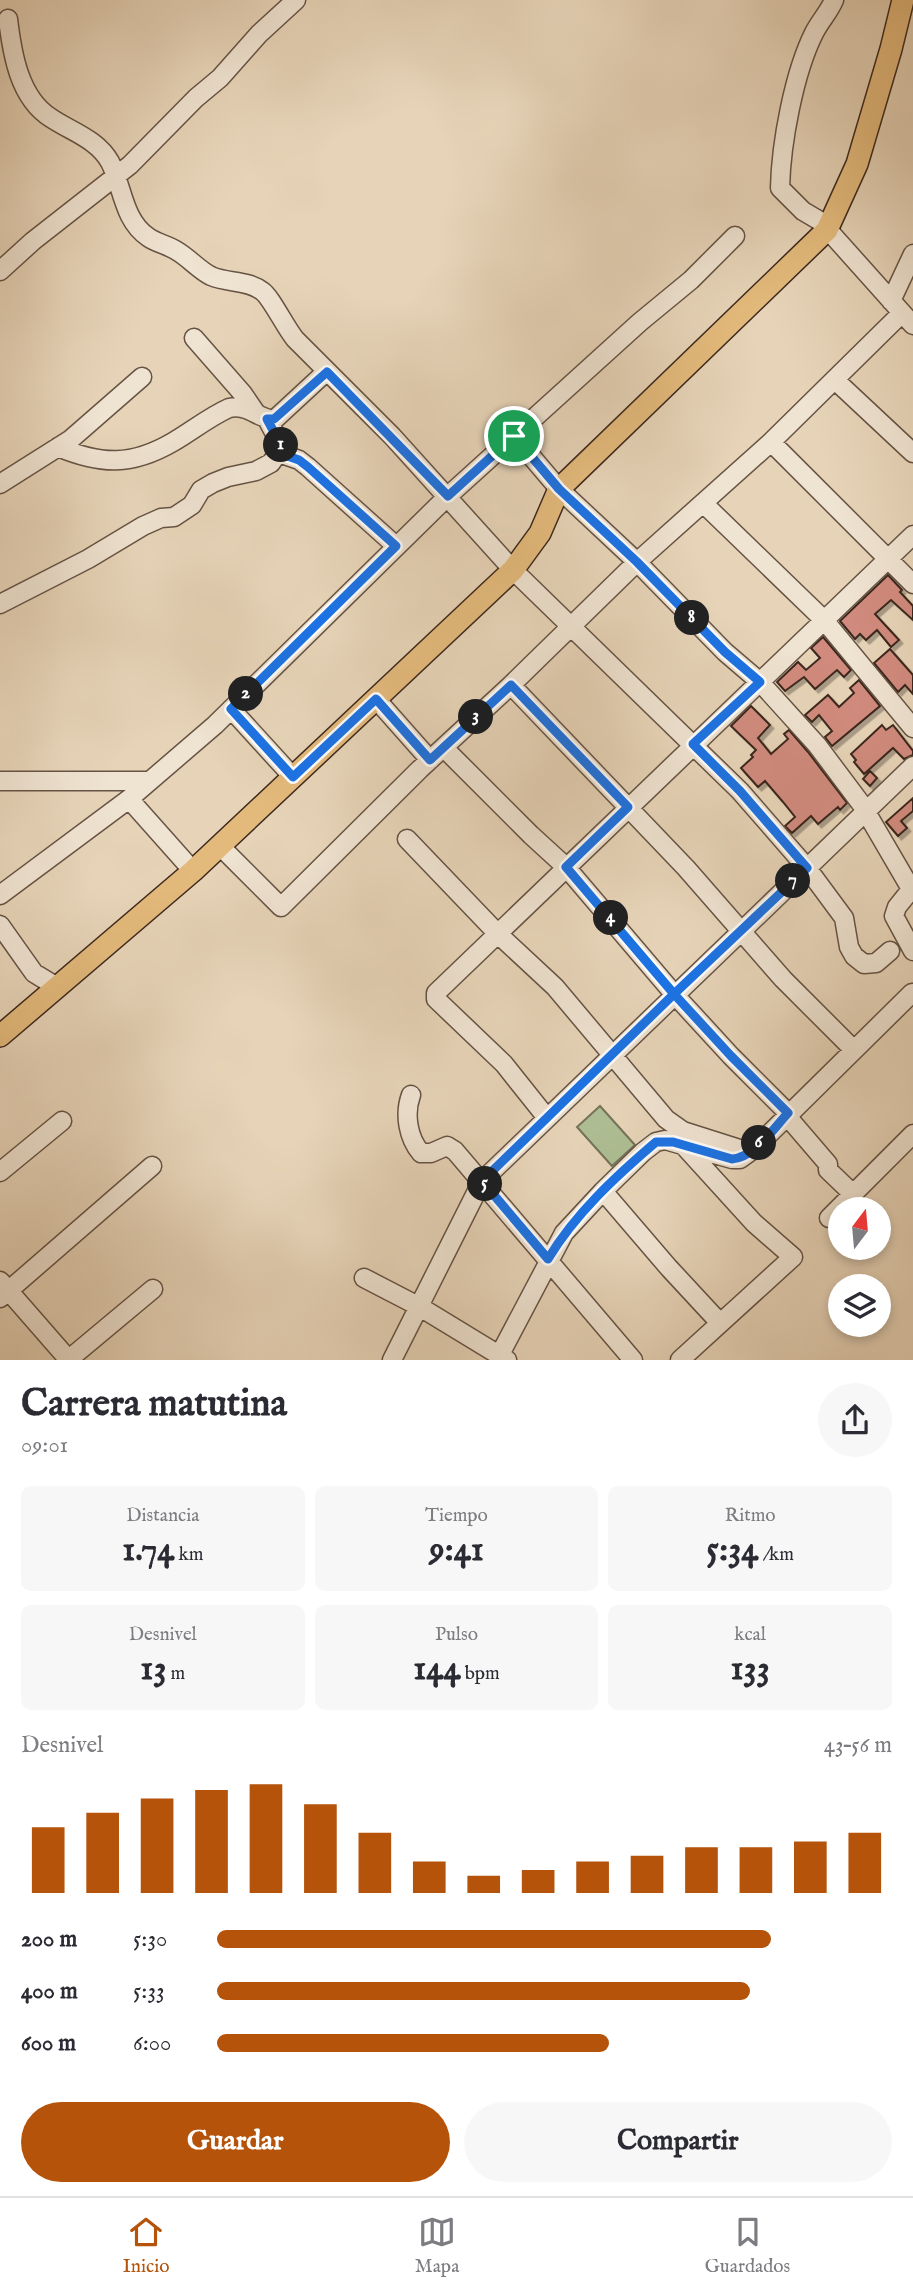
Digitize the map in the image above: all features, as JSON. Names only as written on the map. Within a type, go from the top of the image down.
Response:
[{"type":"main road","points":[[0,1036],[193,871],[513,570],[540,533],[559,489],[827,230],[857,164],[903,0]]},
{"type":"street","points":[[0,271],[33,241],[130,165],[296,0]]},
{"type":"street","points":[[834,0],[815,32],[797,84],[780,170],[780,188],[803,211],[820,221],[902,313]]},
{"type":"street","points":[[8,19],[13,51],[23,84],[39,109],[88,139],[110,163],[130,216],[144,234],[179,252],[212,276],[261,289],[268,296],[283,325],[448,496],[513,570],[740,791],[807,868],[844,918],[849,947],[855,956],[864,964],[876,964],[891,951]]},
{"type":"street","points":[[0,895],[129,799],[231,709],[448,496],[640,322],[691,280],[734,236]]},
{"type":"street","points":[[220,846],[281,907],[637,562],[771,442],[902,313],[913,254]]},
{"type":"street","points":[[0,604],[88,559],[143,526],[161,518],[174,517],[192,505],[201,490],[228,477],[257,471],[271,463],[279,453],[282,447],[262,416],[194,338]]},
{"type":"street","points":[[58,447],[97,460],[123,461],[171,443],[229,408],[239,406],[274,419],[327,372]]},
{"type":"street","points":[[0,484],[90,424],[142,377]]},
{"type":"street","points":[[835,380],[913,453]]},
{"type":"street","points":[[514,436],[559,489],[637,562],[725,652],[760,682],[817,745],[866,812],[912,888],[897,907],[894,916],[913,951]]},
{"type":"street","points":[[771,442],[913,584]]},
{"type":"street","points":[[279,453],[299,460],[308,467],[396,546]]},
{"type":"street","points":[[703,503],[824,620],[913,728]]},
{"type":"street","points":[[547,1118],[504,1065],[436,999],[436,993],[913,535]]},
{"type":"street","points":[[511,685],[685,868],[740,932],[853,1049]]},
{"type":"street","points":[[376,699],[430,760]]},
{"type":"street","points":[[231,709],[293,777]]},
{"type":"street","points":[[450,754],[566,867],[674,994],[788,1113],[792,1122],[828,1164],[828,1170],[853,1194]]},
{"type":"street","points":[[392,1360],[482,1181],[913,766]]},
{"type":"street","points":[[0,781],[150,780]]},
{"type":"street","points":[[129,799],[193,871]]},
{"type":"street","points":[[407,839],[498,934],[555,988],[666,1119],[683,1131],[749,1152]]},
{"type":"street","points":[[0,925],[34,973],[57,987]]},
{"type":"street","points":[[364,1278],[420,1307],[501,1358],[548,1259],[564,1233],[603,1191],[656,1142],[665,1140],[740,1159],[912,993]]},
{"type":"street","points":[[411,1096],[407,1115],[416,1147],[421,1153],[431,1153],[447,1146],[455,1151],[633,1360]]},
{"type":"street","points":[[0,1172],[62,1121]]},
{"type":"street","points":[[850,1197],[913,1134]]},
{"type":"street","points":[[680,1360],[793,1256],[754,1223],[684,1146]]},
{"type":"street","points":[[152,1166],[3,1290],[68,1359],[153,1289]]},
{"type":"street","points":[[603,1191],[720,1323]]},
{"type":"green space","points":[[600,1106],[635,1145],[612,1166],[577,1127]]},
{"type":"building","points":[[888,575],[913,606],[913,620],[891,600],[875,614],[899,640],[891,647],[877,630],[866,640],[860,634],[855,639],[840,621]]},
{"type":"building","points":[[823,637],[851,670],[844,677],[837,670],[815,689],[804,677],[785,691],[777,682],[798,662],[806,670],[820,658],[811,648]]},
{"type":"building","points":[[890,649],[913,675],[913,694],[905,685],[898,692],[874,663]]},
{"type":"building","points":[[859,680],[880,706],[832,746],[825,737],[832,731],[819,715],[812,722],[805,715],[828,695],[839,707],[854,693],[850,688]]},
{"type":"building","points":[[751,706],[770,725],[758,738],[771,754],[788,739],[784,734],[789,730],[847,803],[840,810],[838,807],[818,824],[811,816],[792,833],[785,826],[795,817],[765,781],[758,787],[741,768],[753,757],[751,755],[756,750],[731,726]]},
{"type":"building","points":[[882,725],[886,730],[893,725],[913,751],[913,755],[904,759],[893,748],[864,774],[851,754]]},
{"type":"building","points":[[870,771],[877,778],[870,786],[863,779]]},
{"type":"building","points":[[913,798],[913,811],[901,821],[907,828],[898,836],[886,822]]},
{"type":"route","points":[[514,436],[448,496],[327,372],[274,419],[267,419],[282,447],[279,453],[299,460],[308,467],[396,546],[231,709],[293,777],[376,699],[430,760],[511,685],[628,807],[566,867],[674,994],[482,1181],[548,1259],[564,1233],[603,1191],[656,1142],[665,1140],[740,1159],[754,1149],[788,1113],[674,994],[807,868],[740,791],[693,744],[760,682],[725,652],[637,562],[559,489],[514,436]]}]
